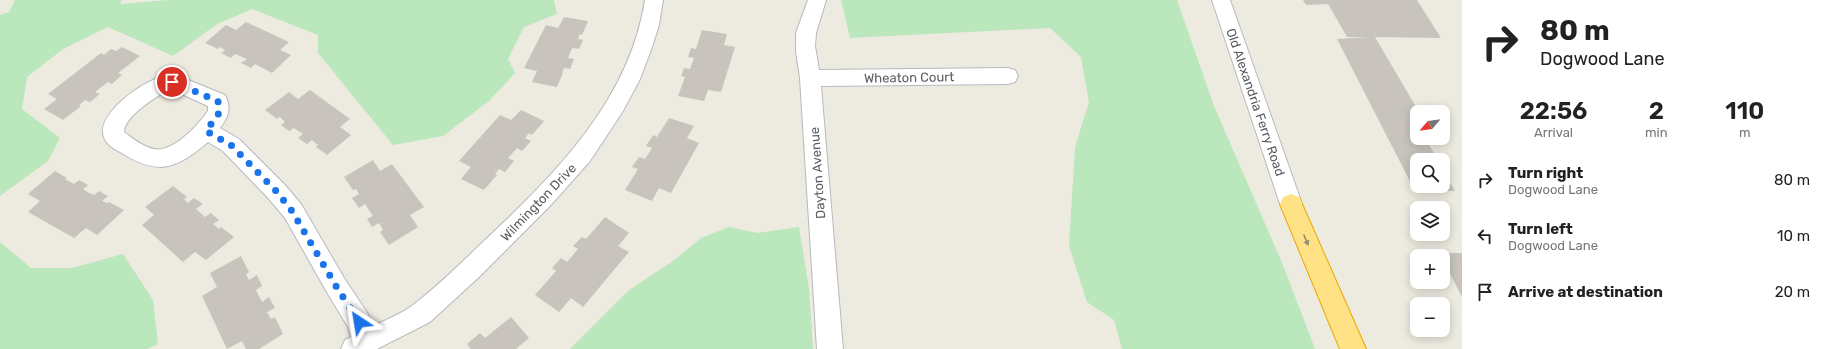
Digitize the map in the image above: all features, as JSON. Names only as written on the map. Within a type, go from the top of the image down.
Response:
[{"type":"highway","points":[[1291,204],[1352,349]]},
{"type":"street","name":"Wilmington Drive","points":[[359,345],[420,314],[464,276],[564,177],[594,142],[610,118],[637,64],[652,16],[654,0]]},
{"type":"street","name":"Dayton Avenue","points":[[817,0],[815,10],[807,25],[805,37],[810,78],[830,349]]},
{"type":"street","name":"Old Alexandria Ferry Road","points":[[1221,0],[1291,204]]},
{"type":"street","name":"Wheaton Court","points":[[810,78],[1008,76]]},
{"type":"street","points":[[172,82],[218,101],[219,113],[206,131],[176,154],[163,159],[148,157],[114,137],[112,129],[117,118],[150,91],[158,86],[172,82]]},
{"type":"street","points":[[206,131],[231,145],[277,192],[292,211],[359,322],[359,345]]},
{"type":"green space","points":[[15,0],[122,0],[120,4],[169,0],[554,0],[557,14],[524,27],[508,59],[515,73],[489,101],[443,136],[393,145],[318,53],[318,35],[252,9],[217,24],[173,56],[108,27],[63,49],[27,77],[22,109],[60,138],[48,161],[0,196],[0,15],[9,12]]},
{"type":"green space","points":[[841,0],[1177,0],[1214,106],[1283,265],[1315,349],[1122,349],[1114,320],[1087,302],[1069,246],[1075,147],[1089,102],[1081,57],[1050,28],[850,38]]},
{"type":"green space","points":[[729,227],[757,233],[799,227],[809,289],[813,349],[570,349],[629,290],[673,261],[701,238]]},
{"type":"green space","points":[[0,242],[31,268],[72,268],[123,254],[153,300],[158,344],[147,349],[0,349]]},
{"type":"building","points":[[1303,0],[1417,0],[1441,38],[1375,37],[1415,105],[1410,105],[1410,145],[1429,145],[1434,153],[1410,153],[1410,181],[1337,39],[1368,37],[1347,37],[1328,4],[1306,5]]},
{"type":"building","points":[[564,17],[588,21],[582,35],[580,34],[578,39],[583,40],[579,49],[572,48],[568,58],[574,59],[570,69],[564,68],[557,87],[532,82],[537,71],[524,68],[546,25],[558,28]]},
{"type":"building","points":[[246,22],[289,42],[280,50],[291,55],[272,73],[255,64],[251,68],[241,63],[247,59],[235,54],[231,58],[221,53],[225,50],[220,47],[218,49],[205,43],[226,25],[236,30]]},
{"type":"building","points":[[702,30],[727,34],[724,45],[735,47],[721,92],[708,90],[704,101],[678,96],[685,77],[681,76],[684,68],[690,69],[694,58],[688,57],[691,48],[696,49]]},
{"type":"building","points":[[122,47],[140,56],[118,73],[122,75],[112,84],[108,82],[95,92],[100,94],[90,102],[85,100],[79,105],[81,106],[63,120],[44,109],[57,99],[48,94],[101,53],[104,55],[111,49],[116,51]]},
{"type":"building","points":[[310,90],[350,119],[340,127],[351,135],[327,155],[316,147],[318,145],[312,140],[307,144],[298,138],[303,134],[294,128],[289,131],[281,125],[285,122],[280,117],[277,119],[265,110],[289,92],[298,99]]},
{"type":"building","points":[[521,110],[544,121],[532,135],[529,133],[525,138],[531,141],[522,151],[517,148],[508,158],[514,161],[505,172],[499,169],[495,174],[497,175],[484,190],[461,179],[471,167],[459,161],[500,115],[511,120]]},
{"type":"building","points":[[669,118],[694,126],[687,138],[699,143],[671,193],[659,188],[652,201],[625,190],[638,169],[632,167],[639,157],[645,159],[652,148],[646,146],[653,135],[657,137]]},
{"type":"building","points":[[373,160],[380,171],[392,164],[424,207],[410,215],[418,227],[389,245],[380,232],[383,230],[379,223],[372,227],[367,219],[373,216],[365,204],[359,208],[352,198],[359,194],[356,189],[353,190],[344,177]]},
{"type":"building","points":[[55,171],[74,184],[79,180],[88,185],[83,189],[89,193],[94,195],[99,191],[108,196],[102,201],[107,203],[109,202],[124,210],[97,235],[86,228],[74,238],[28,212],[40,201],[28,194]]},
{"type":"building","points":[[1450,182],[1455,191],[1450,191]]},
{"type":"building","points":[[173,186],[187,197],[184,199],[188,203],[194,198],[203,204],[196,209],[205,217],[211,213],[219,220],[213,224],[219,229],[221,227],[234,237],[206,260],[195,252],[183,262],[142,225],[154,215],[145,207]]},
{"type":"building","points":[[605,217],[629,233],[618,246],[629,252],[583,307],[571,298],[559,312],[535,295],[556,271],[552,268],[561,258],[567,262],[578,249],[573,246],[582,237],[586,239]]},
{"type":"building","points":[[1450,253],[1462,253],[1462,297],[1450,274]]},
{"type":"building","points":[[241,256],[249,272],[246,274],[249,280],[257,275],[262,286],[256,290],[262,302],[269,297],[275,308],[267,312],[271,319],[275,317],[283,334],[259,349],[246,349],[242,341],[227,349],[202,296],[217,287],[210,273]]},
{"type":"building","points":[[511,317],[529,338],[516,349],[471,349],[467,344],[480,333],[485,338]]},
{"type":"route","points":[[172,82],[218,101],[219,113],[206,131],[231,145],[277,192],[292,211],[306,233],[336,286],[359,322]]}]
